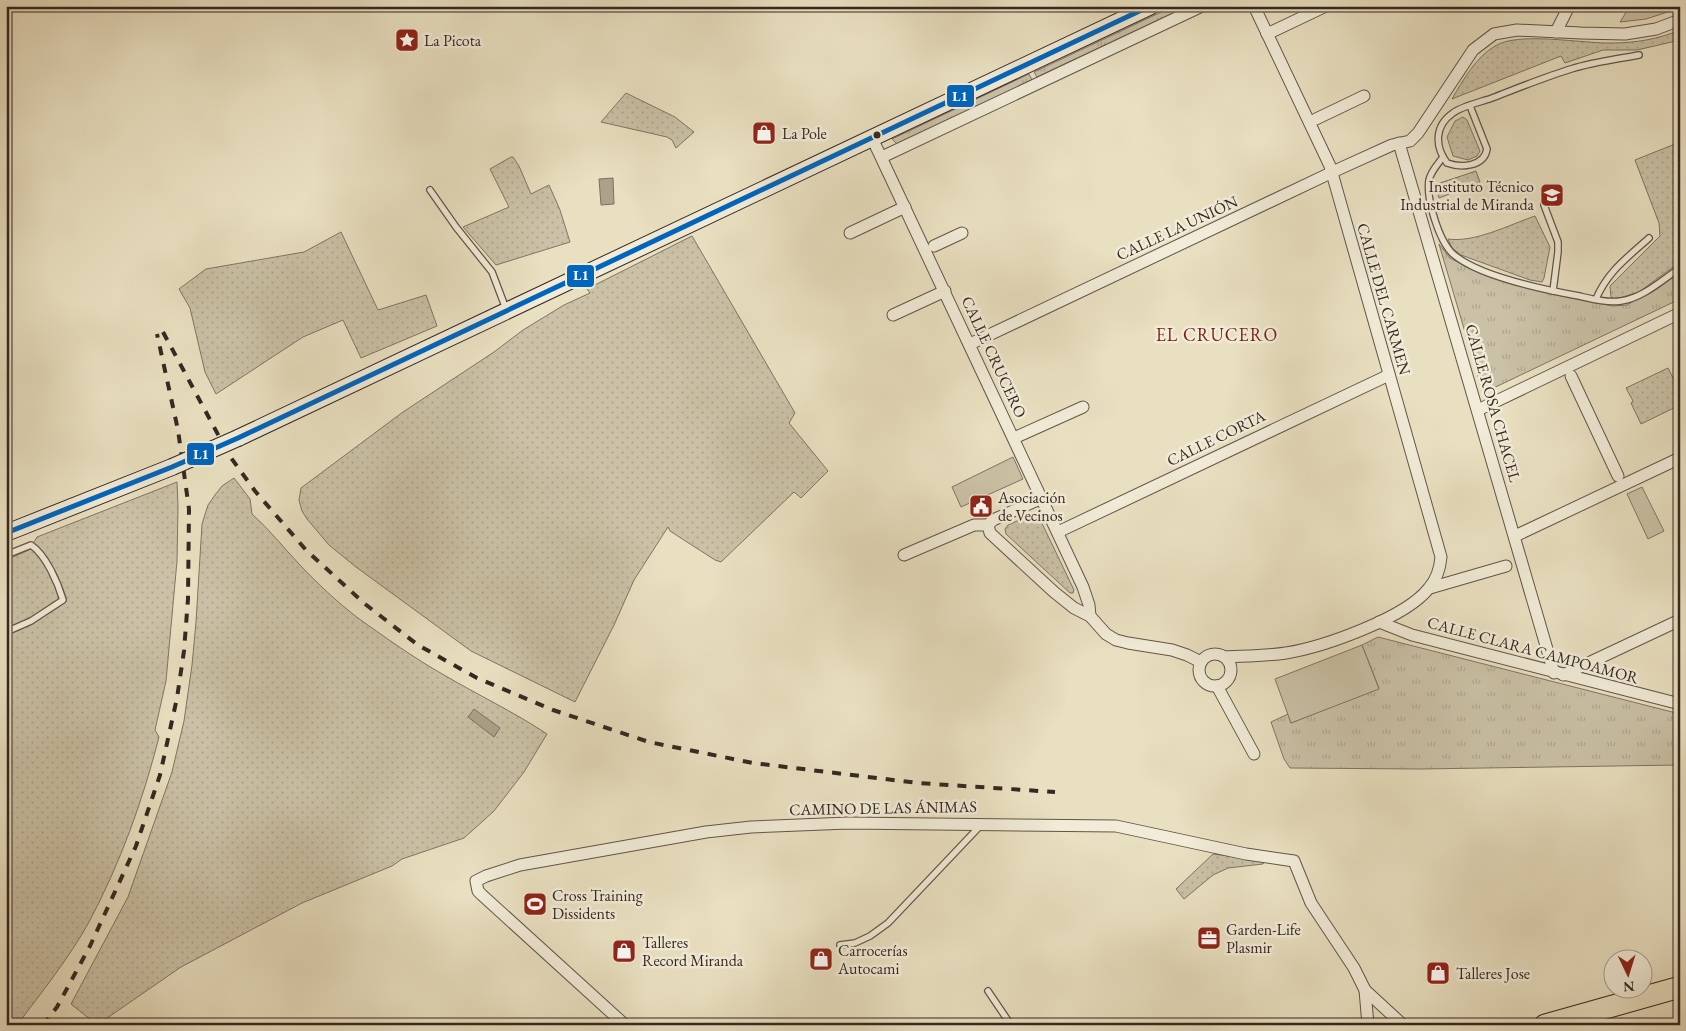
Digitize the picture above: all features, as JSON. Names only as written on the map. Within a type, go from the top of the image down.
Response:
[{"type":"highway","points":[[1545,1025],[1680,987]]},
{"type":"street","points":[[6,533],[172,467],[238,438],[1151,6]]},
{"type":"street","points":[[882,157],[1202,6]]},
{"type":"street","name":"CALLE DEL CARMEN","points":[[1254,6],[1331,172],[1441,557],[1432,584]]},
{"type":"street","points":[[1267,34],[1326,6]]},
{"type":"street","points":[[1556,32],[1569,6]]},
{"type":"street","name":"CALLE LA UNIÓN","points":[[970,344],[1331,172],[1399,143],[1410,141],[1418,133],[1473,50],[1494,34],[1509,30],[1625,34],[1656,29],[1680,20]]},
{"type":"street","points":[[1316,119],[1364,96]]},
{"type":"street","name":"CALLE CRUCERO","points":[[872,138],[1058,532],[1083,587],[1089,605],[1090,616]]},
{"type":"street","name":"CALLE ROSA CHACEL","points":[[1399,143],[1515,536],[1558,674]]},
{"type":"street","points":[[850,233],[905,207]]},
{"type":"street","points":[[934,246],[962,233]]},
{"type":"street","name":"CALLE CRUCERO","points":[[894,315],[945,291]]},
{"type":"street","points":[[1478,410],[1680,314]]},
{"type":"street","name":"CALLE CORTA","points":[[1058,532],[1389,375]]},
{"type":"street","points":[[1571,376],[1618,476]]},
{"type":"street","name":"CALLE CRUCERO","points":[[1014,438],[1083,406]]},
{"type":"street","points":[[1515,536],[1680,458]]},
{"type":"street","points":[[904,555],[974,525],[988,525],[993,520],[1042,498]]},
{"type":"street","points":[[988,525],[990,533],[1074,608],[1090,616],[1106,634],[1116,640],[1172,650],[1201,662]]},
{"type":"street","points":[[1225,657],[1231,666],[1230,677],[1227,681],[1217,686],[1212,686],[1203,681],[1199,672],[1201,662],[1210,655],[1225,657],[1285,653],[1320,646],[1339,640],[1416,603],[1432,584],[1506,566]]},
{"type":"street","points":[[1558,674],[1680,620]]},
{"type":"street","name":"CALLE CLARA CAMPOAMOR","points":[[1379,622],[1412,635],[1680,704]]},
{"type":"street","points":[[1217,686],[1254,754]]},
{"type":"street","name":"CAMINO DE LAS ÁNIMAS","points":[[625,1025],[482,895],[478,891],[476,881],[520,865],[662,839],[751,827],[848,823],[1116,826],[1246,854],[1294,861],[1311,903],[1354,968],[1365,990]]},
{"type":"street","points":[[1365,990],[1368,1025]]},
{"type":"street","points":[[1365,990],[1403,1025]]},
{"type":"lane","points":[[1470,106],[1487,150],[1486,156],[1484,160],[1460,166],[1448,163],[1443,157],[1438,143],[1440,130],[1453,113],[1470,106],[1573,68],[1639,55]]},
{"type":"lane","points":[[1443,157],[1432,172],[1429,187],[1430,200],[1440,233],[1447,248],[1464,262],[1516,282],[1553,291],[1616,302],[1632,299],[1680,268]]},
{"type":"lane","points":[[430,190],[492,272],[507,312]]},
{"type":"lane","points":[[1544,205],[1558,242],[1553,291]]},
{"type":"lane","points":[[1596,299],[1610,273],[1649,238]]},
{"type":"lane","points":[[6,555],[31,545],[41,553],[63,600],[31,621],[6,632]]},
{"type":"lane","points":[[840,945],[855,943],[870,936],[888,923],[982,823]]},
{"type":"lane","points":[[988,991],[1011,1025]]},
{"type":"green space","points":[[1174,6],[1188,6],[1037,77],[1034,72]]},
{"type":"green space","points":[[1630,6],[1680,6],[1680,8],[1646,19],[1620,22]]},
{"type":"green space","points":[[1680,30],[1680,40],[1637,50],[1603,50],[1565,63],[1561,56],[1452,99],[1470,70],[1482,56],[1495,46],[1506,42],[1519,39],[1552,39],[1621,43],[1655,38]]},
{"type":"green space","points":[[1029,74],[1032,80],[897,144],[892,139]]},
{"type":"green space","points":[[626,93],[675,117],[694,132],[676,148],[672,140],[667,137],[601,122]]},
{"type":"green space","points":[[1463,117],[1467,120],[1480,151],[1477,156],[1468,160],[1453,156],[1447,137],[1455,121]]},
{"type":"green space","points":[[1675,144],[1680,156],[1680,262],[1639,292],[1616,299],[1611,297],[1610,286],[1660,236],[1659,223],[1635,160]]},
{"type":"green space","points":[[511,157],[519,166],[531,194],[549,185],[560,210],[570,242],[496,265],[463,227],[509,207],[490,169]]},
{"type":"green space","points":[[1476,171],[1480,182],[1439,198],[1437,184]]},
{"type":"green space","points":[[1535,216],[1550,247],[1542,282],[1530,280],[1461,255],[1452,248],[1448,239],[1458,240],[1480,236]]},
{"type":"green space","points":[[341,232],[378,310],[426,295],[437,326],[361,358],[343,320],[303,337],[216,394],[205,372],[190,308],[179,289],[206,269],[304,252]]},
{"type":"green space","points":[[692,236],[795,413],[789,423],[828,471],[801,498],[794,492],[721,562],[670,531],[668,527],[634,580],[614,625],[575,702],[471,651],[356,567],[329,545],[307,519],[302,511],[299,500],[301,488],[403,412],[494,352],[523,330],[564,305],[590,293],[587,289]]},
{"type":"green space","points":[[1439,244],[1450,258],[1469,268],[1505,282],[1542,292],[1613,306],[1627,305],[1680,273],[1680,299],[1483,393]]},
{"type":"green space","points":[[1668,368],[1675,382],[1678,381],[1680,385],[1680,405],[1641,424],[1626,388]]},
{"type":"green space","points":[[1013,457],[1023,479],[961,507],[952,487]]},
{"type":"green space","points":[[234,478],[250,499],[252,514],[313,578],[350,612],[422,662],[547,734],[524,772],[494,811],[464,838],[402,859],[392,866],[302,903],[181,967],[97,1025],[71,1004],[128,897],[172,772],[184,721],[192,665],[202,524],[208,505],[222,486]]},
{"type":"green space","points":[[177,482],[177,561],[166,681],[155,730],[159,737],[146,784],[121,855],[89,922],[64,962],[17,1025],[6,1025],[6,560],[29,550],[37,537]]},
{"type":"green space","points":[[1642,487],[1664,531],[1648,539],[1627,494]]},
{"type":"green space","points":[[1037,513],[1074,590],[1073,593],[1070,593],[1006,534],[1005,529],[1008,525]]},
{"type":"green space","points":[[1378,637],[1680,714],[1680,765],[1420,769],[1290,768],[1284,759],[1271,722],[1288,714],[1291,723],[1379,688],[1362,645]]},
{"type":"green space","points":[[1362,645],[1379,689],[1291,723],[1275,679]]},
{"type":"green space","points":[[1213,854],[1265,861],[1263,864],[1228,868],[1213,875],[1184,899],[1176,889]]},
{"type":"shaded area","points":[[613,178],[614,204],[601,205],[599,179]]},
{"type":"shaded area","points":[[474,709],[500,728],[494,737],[468,717]]},
{"type":"railway","points":[[163,332],[229,455],[255,491],[306,550],[365,604],[418,645],[477,678],[553,710],[649,742],[753,763],[918,783],[1055,792]]},
{"type":"railway","points":[[43,1025],[57,1007],[90,946],[136,846],[160,775],[177,698],[184,651],[188,599],[189,509],[178,430],[157,334]]},
{"type":"transit line","name":"L1","points":[[6,533],[172,467],[238,438],[1150,6]]},
{"type":"place","name":"La Picota","points":[[407,40]]},
{"type":"place","name":"La Pole","points":[[764,133]]},
{"type":"place","name":"Instituto Técnico Industrial de Miranda","points":[[1552,195]]},
{"type":"place","name":"Asociación de Vecinos","points":[[981,506]]},
{"type":"place","name":"Cross Training Dissidents","points":[[535,904]]},
{"type":"place","name":"Garden-Life Plasmir","points":[[1209,938]]},
{"type":"place","name":"Talleres Record Miranda","points":[[624,951]]},
{"type":"place","name":"Carrocerías Autocami","points":[[821,959]]},
{"type":"place","name":"Talleres Jose","points":[[1438,973]]},
{"type":"district","name":"EL CRUCERO","points":[[1217,334]]}]
